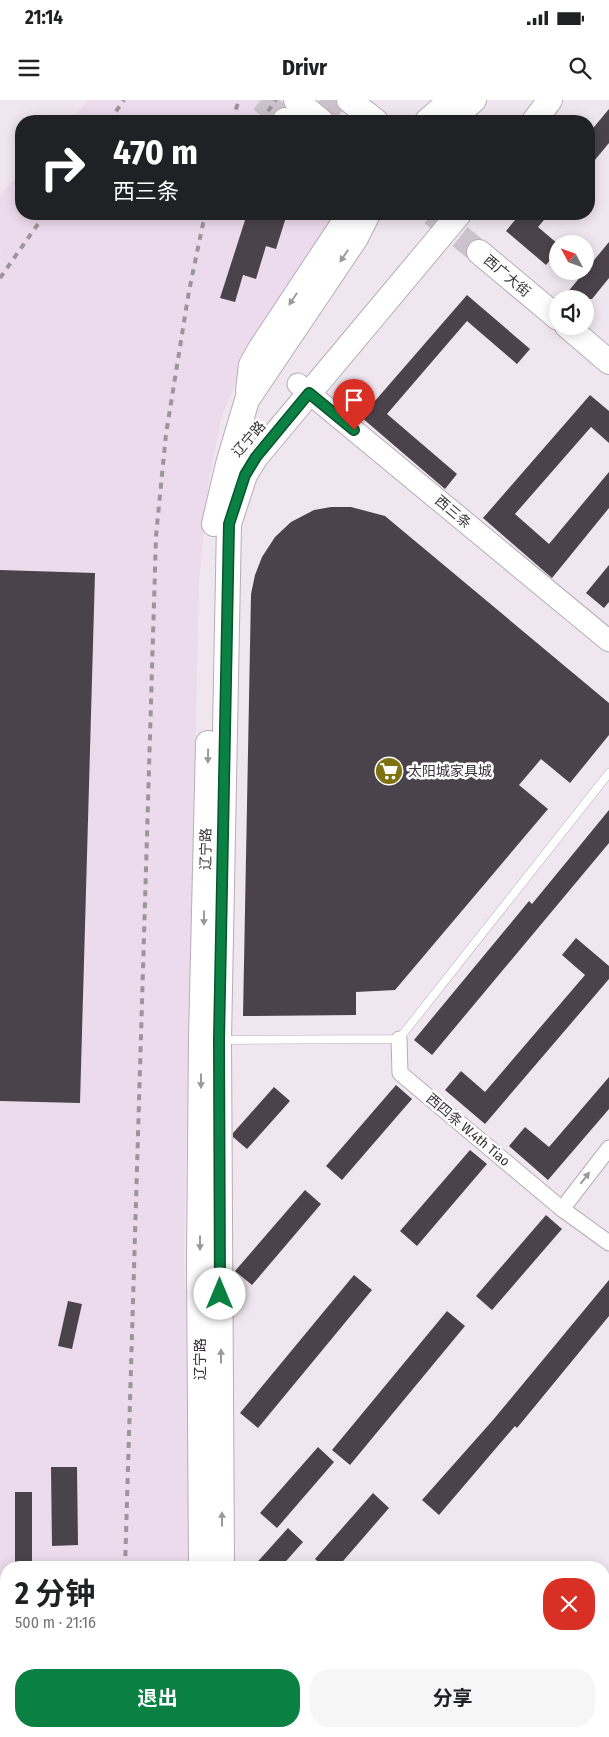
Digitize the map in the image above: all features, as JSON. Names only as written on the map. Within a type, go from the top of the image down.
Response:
[{"type":"main road","points":[[350,100],[369,115]]},
{"type":"main road","points":[[433,115],[451,100]]},
{"type":"main road","points":[[458,115],[474,100]]},
{"type":"main road","points":[[527,115],[538,100]]},
{"type":"main road","points":[[539,115],[550,100]]},
{"type":"main road","points":[[228,464],[247,400],[251,365],[344,220]]},
{"type":"main road","points":[[247,400],[356,238],[365,220]]},
{"type":"main road","name":"辽宁路","points":[[222,1561],[219,1040],[229,524],[245,475],[303,389],[440,220]]},
{"type":"main road","name":"辽宁路","points":[[201,1561],[201,1039],[214,522],[228,464],[303,389],[454,220]]},
{"type":"main road","name":"西广大街","points":[[549,293],[484,246],[549,309]]},
{"type":"main road","points":[[594,330],[609,343]]},
{"type":"main road","points":[[578,335],[609,362]]},
{"type":"street","name":"西三条","points":[[303,389],[609,641]]},
{"type":"street","name":"西四条 W.4th Tiao","points":[[399,1039],[400,1073],[562,1209],[609,1243]]},
{"type":"street","points":[[562,1209],[609,1148]]},
{"type":"lane","points":[[219,1040],[399,1039],[609,773]]},
{"type":"shaded area","points":[[89,100],[288,100],[280,115],[75,115]]},
{"type":"shaded area","points":[[15,179],[15,220],[334,220],[334,223],[247,356],[221,419],[209,480],[199,582],[184,1254],[193,1561],[0,1561],[0,195]]},
{"type":"building","points":[[609,109],[609,143],[595,160],[595,126]]},
{"type":"building","points":[[245,220],[285,220],[276,249],[266,246],[256,279],[243,275],[235,302],[220,298]]},
{"type":"building","points":[[515,220],[544,220],[538,227],[549,236],[549,262],[546,265],[506,231]]},
{"type":"building","points":[[609,242],[609,278],[594,297],[594,290],[569,290],[578,280],[594,280],[594,260]]},
{"type":"building","points":[[467,295],[530,349],[517,364],[467,321],[387,414],[457,474],[445,489],[361,417]]},
{"type":"building","points":[[590,395],[609,411],[609,443],[591,427],[515,514],[549,544],[609,472],[609,508],[552,578],[483,518]]},
{"type":"building","name":"太阳城家具城","points":[[331,507],[351,507],[385,516],[609,703],[609,735],[570,783],[541,759],[519,785],[548,809],[395,990],[356,992],[356,1015],[243,1016],[251,594],[255,575],[262,557],[275,537],[291,522],[314,510]]},
{"type":"building","points":[[609,565],[609,602],[604,608],[586,593]]},
{"type":"building","points":[[0,570],[95,573],[80,1103],[0,1101]]},
{"type":"building","points":[[609,810],[609,843],[432,1055],[414,1040],[529,901],[532,904]]},
{"type":"building","points":[[576,938],[609,966],[609,979],[485,1124],[445,1090],[461,1071],[485,1092],[585,975],[562,955]]},
{"type":"building","points":[[609,1077],[609,1109],[548,1180],[509,1146],[525,1127],[549,1147]]},
{"type":"building","points":[[396,1085],[412,1099],[342,1180],[326,1166]]},
{"type":"building","points":[[274,1087],[290,1101],[247,1149],[233,1137],[233,1133]]},
{"type":"building","points":[[470,1150],[487,1164],[417,1246],[400,1231]]},
{"type":"building","points":[[305,1190],[321,1204],[252,1285],[235,1271]]},
{"type":"building","points":[[546,1215],[562,1229],[492,1310],[476,1296]]},
{"type":"building","points":[[354,1275],[372,1290],[258,1428],[240,1413]]},
{"type":"building","points":[[609,1280],[609,1316],[517,1428],[515,1426],[439,1515],[422,1500],[493,1420]]},
{"type":"building","points":[[68,1301],[82,1304],[72,1349],[58,1346]]},
{"type":"building","points":[[447,1311],[465,1326],[350,1465],[332,1450]]},
{"type":"building","points":[[318,1447],[334,1462],[277,1528],[260,1513]]},
{"type":"building","points":[[51,1467],[77,1467],[78,1545],[52,1546]]},
{"type":"building","points":[[15,1492],[32,1492],[32,1561],[15,1561]]},
{"type":"building","points":[[373,1493],[389,1508],[343,1561],[317,1561],[315,1559]]},
{"type":"building","points":[[288,1528],[303,1542],[286,1561],[258,1561]]},
{"type":"tunnel","points":[[261,100],[279,115]]},
{"type":"tunnel","points":[[320,100],[338,115]]},
{"type":"tunnel","points":[[439,220],[479,252]]},
{"type":"railway","points":[[113,115],[124,100]]},
{"type":"railway","points":[[234,115],[239,100]]},
{"type":"railway","points":[[265,115],[276,100]]},
{"type":"railway","points":[[0,278],[41,220]]},
{"type":"railway","points":[[125,1561],[156,536],[166,434],[189,291],[204,220]]},
{"type":"place","name":"太阳城家具城","points":[[389,771]]},
{"type":"route","points":[[220,1294],[219,1040],[229,524],[245,475],[256,457],[309,393],[354,430]]}]
